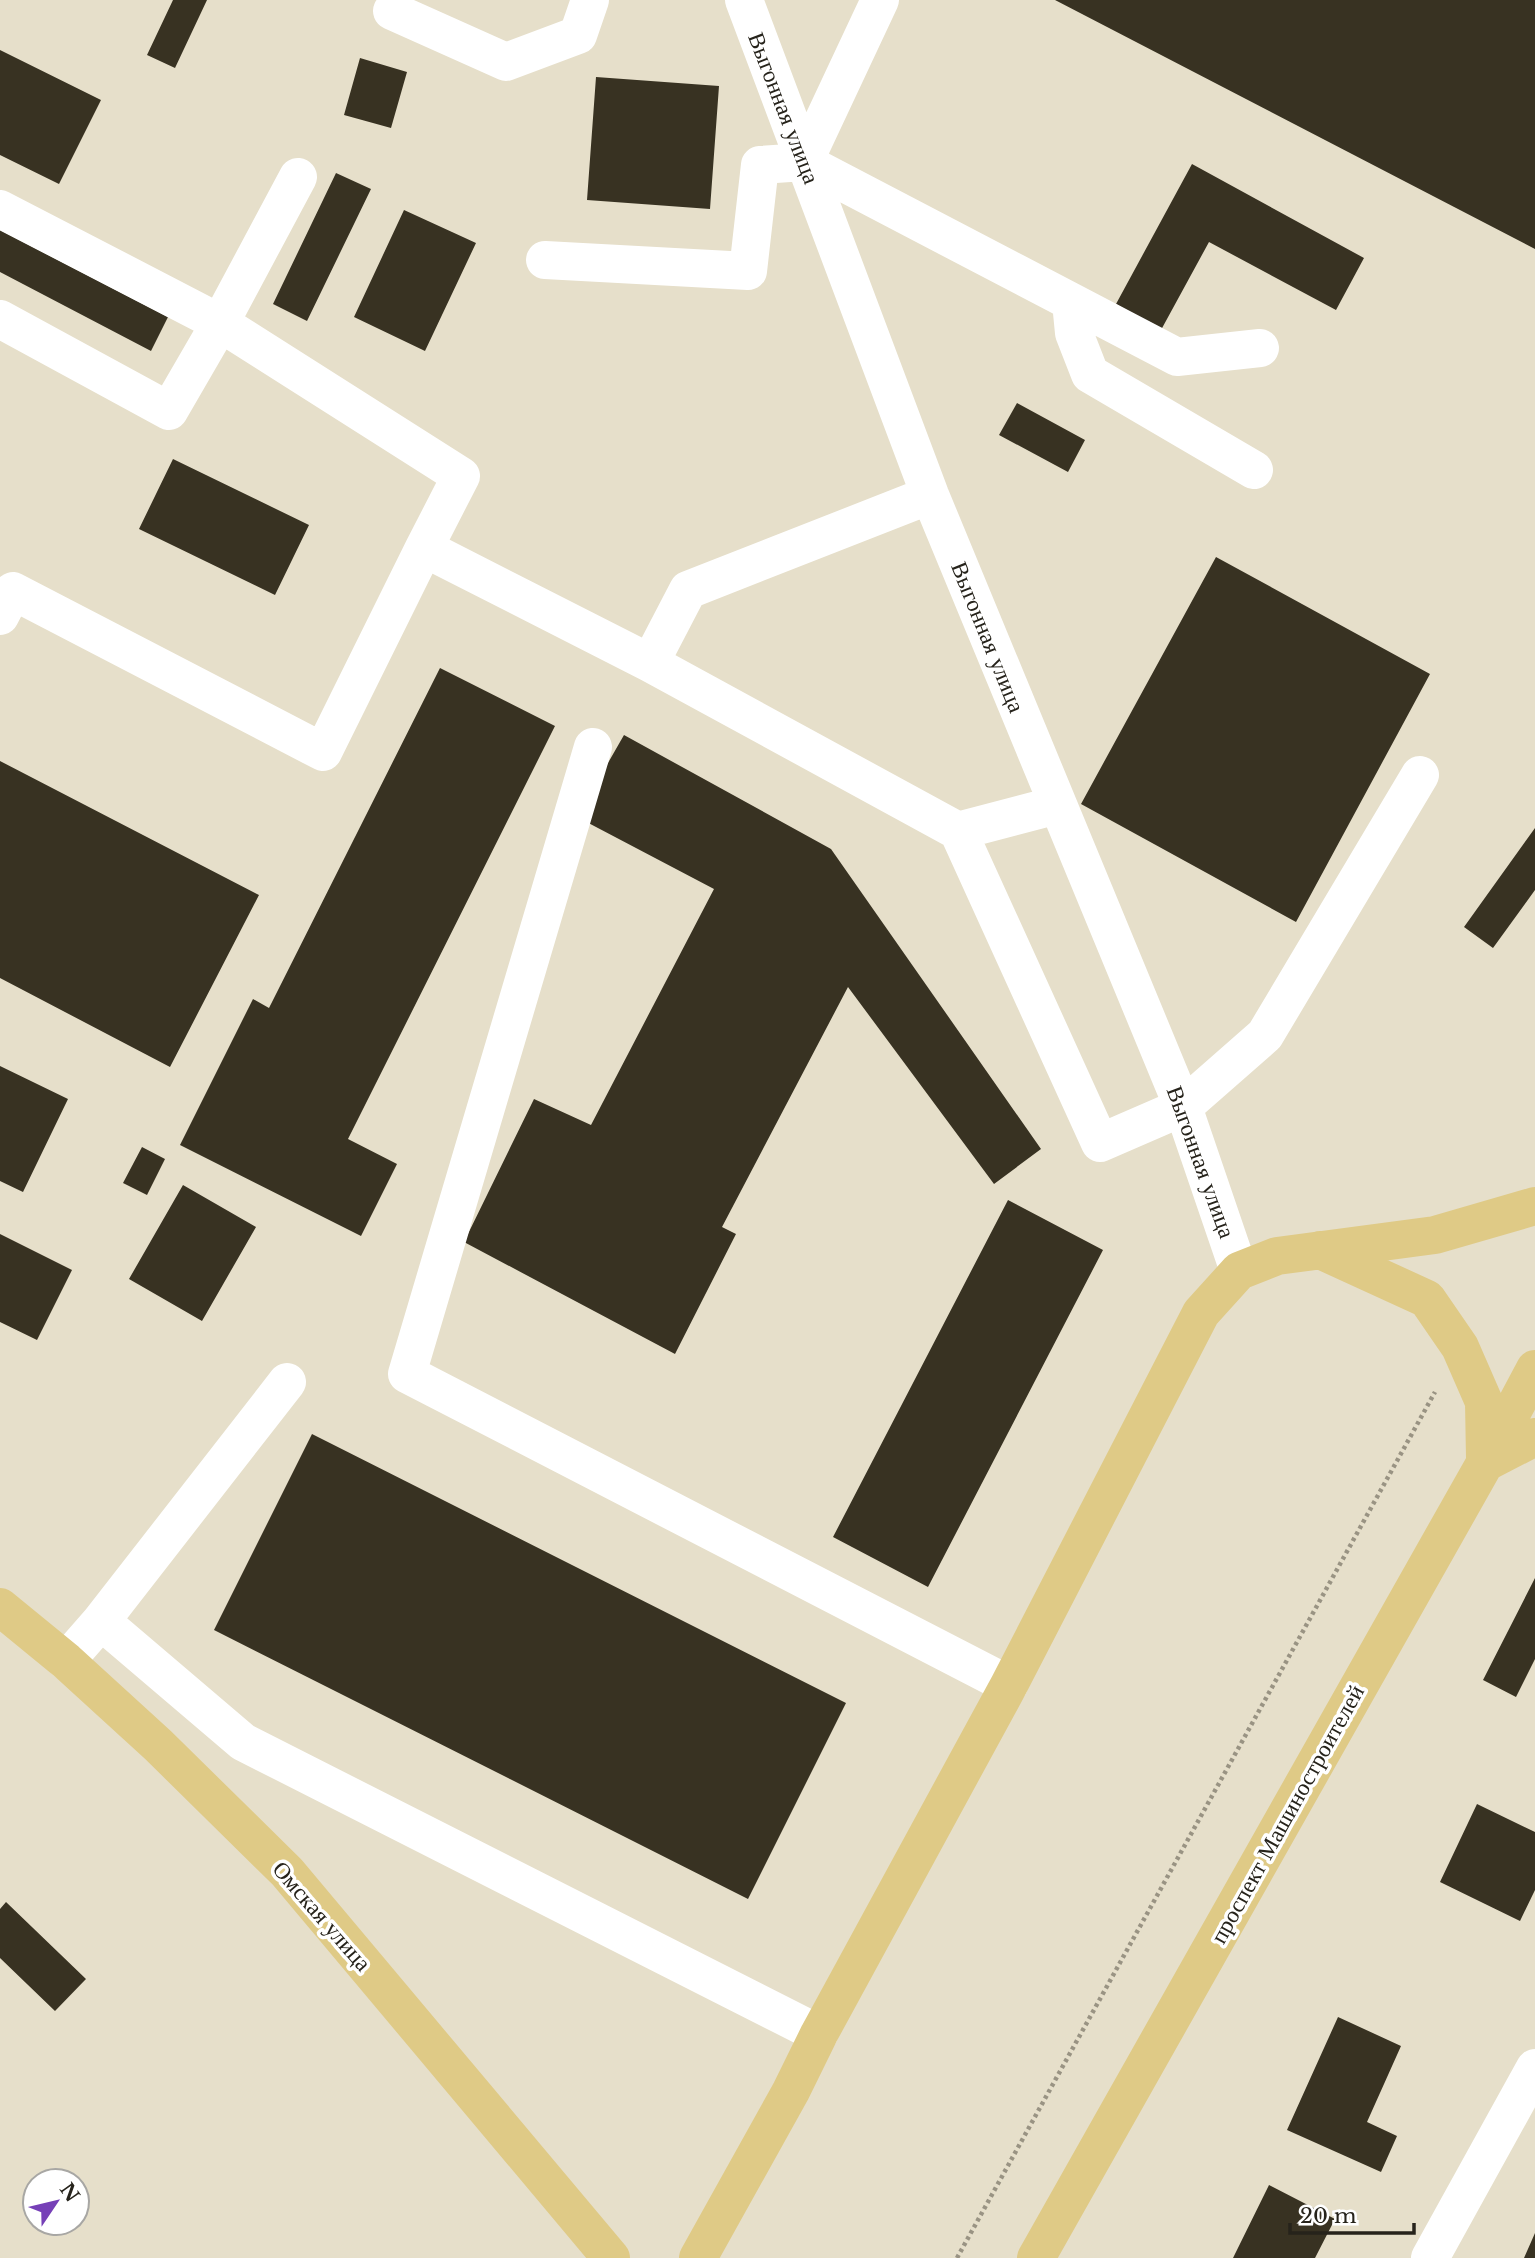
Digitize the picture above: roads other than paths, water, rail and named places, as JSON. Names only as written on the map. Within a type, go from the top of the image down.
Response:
[{"type":"main road","points":[[698,2258],[1009,1685],[1201,1313],[1240,1271],[1277,1256],[1435,1235],[1535,1206]]},
{"type":"main road","points":[[1320,1250],[1427,1298],[1460,1347],[1484,1402],[1485,1463],[1535,1437]]},
{"type":"main road","name":"проспект Машиностроителей","points":[[1036,2258],[1485,1463],[1535,1369]]},
{"type":"main road","name":"Омская улица","points":[[0,1607],[66,1661],[158,1745],[287,1872],[611,2258]]},
{"type":"street","points":[[392,11],[506,62],[578,35],[590,0]]},
{"type":"street","name":"Выгонная улица","points":[[744,0],[930,495],[1182,1107],[1240,1271]]},
{"type":"street","points":[[804,162],[880,0]]},
{"type":"street","points":[[545,260],[748,271],[760,164],[804,162],[1177,358],[1260,348]]},
{"type":"street","points":[[0,320],[169,411],[220,323],[298,177]]},
{"type":"street","points":[[0,209],[220,323],[461,476],[323,752],[4,597]]},
{"type":"street","points":[[1071,302],[1074,333],[1090,374],[1254,470]]},
{"type":"street","points":[[650,663],[688,590],[930,495]]},
{"type":"street","points":[[424,548],[650,663],[958,831],[1100,1143],[1182,1107],[1265,1035],[1420,775]]},
{"type":"street","points":[[593,747],[407,1374],[1009,1685]]},
{"type":"street","points":[[958,831],[1057,804]]},
{"type":"street","points":[[66,1661],[102,1621],[287,1382]]},
{"type":"street","points":[[102,1621],[243,1742],[819,2034]]},
{"type":"street","points":[[1430,2258],[1535,2068]]}]
